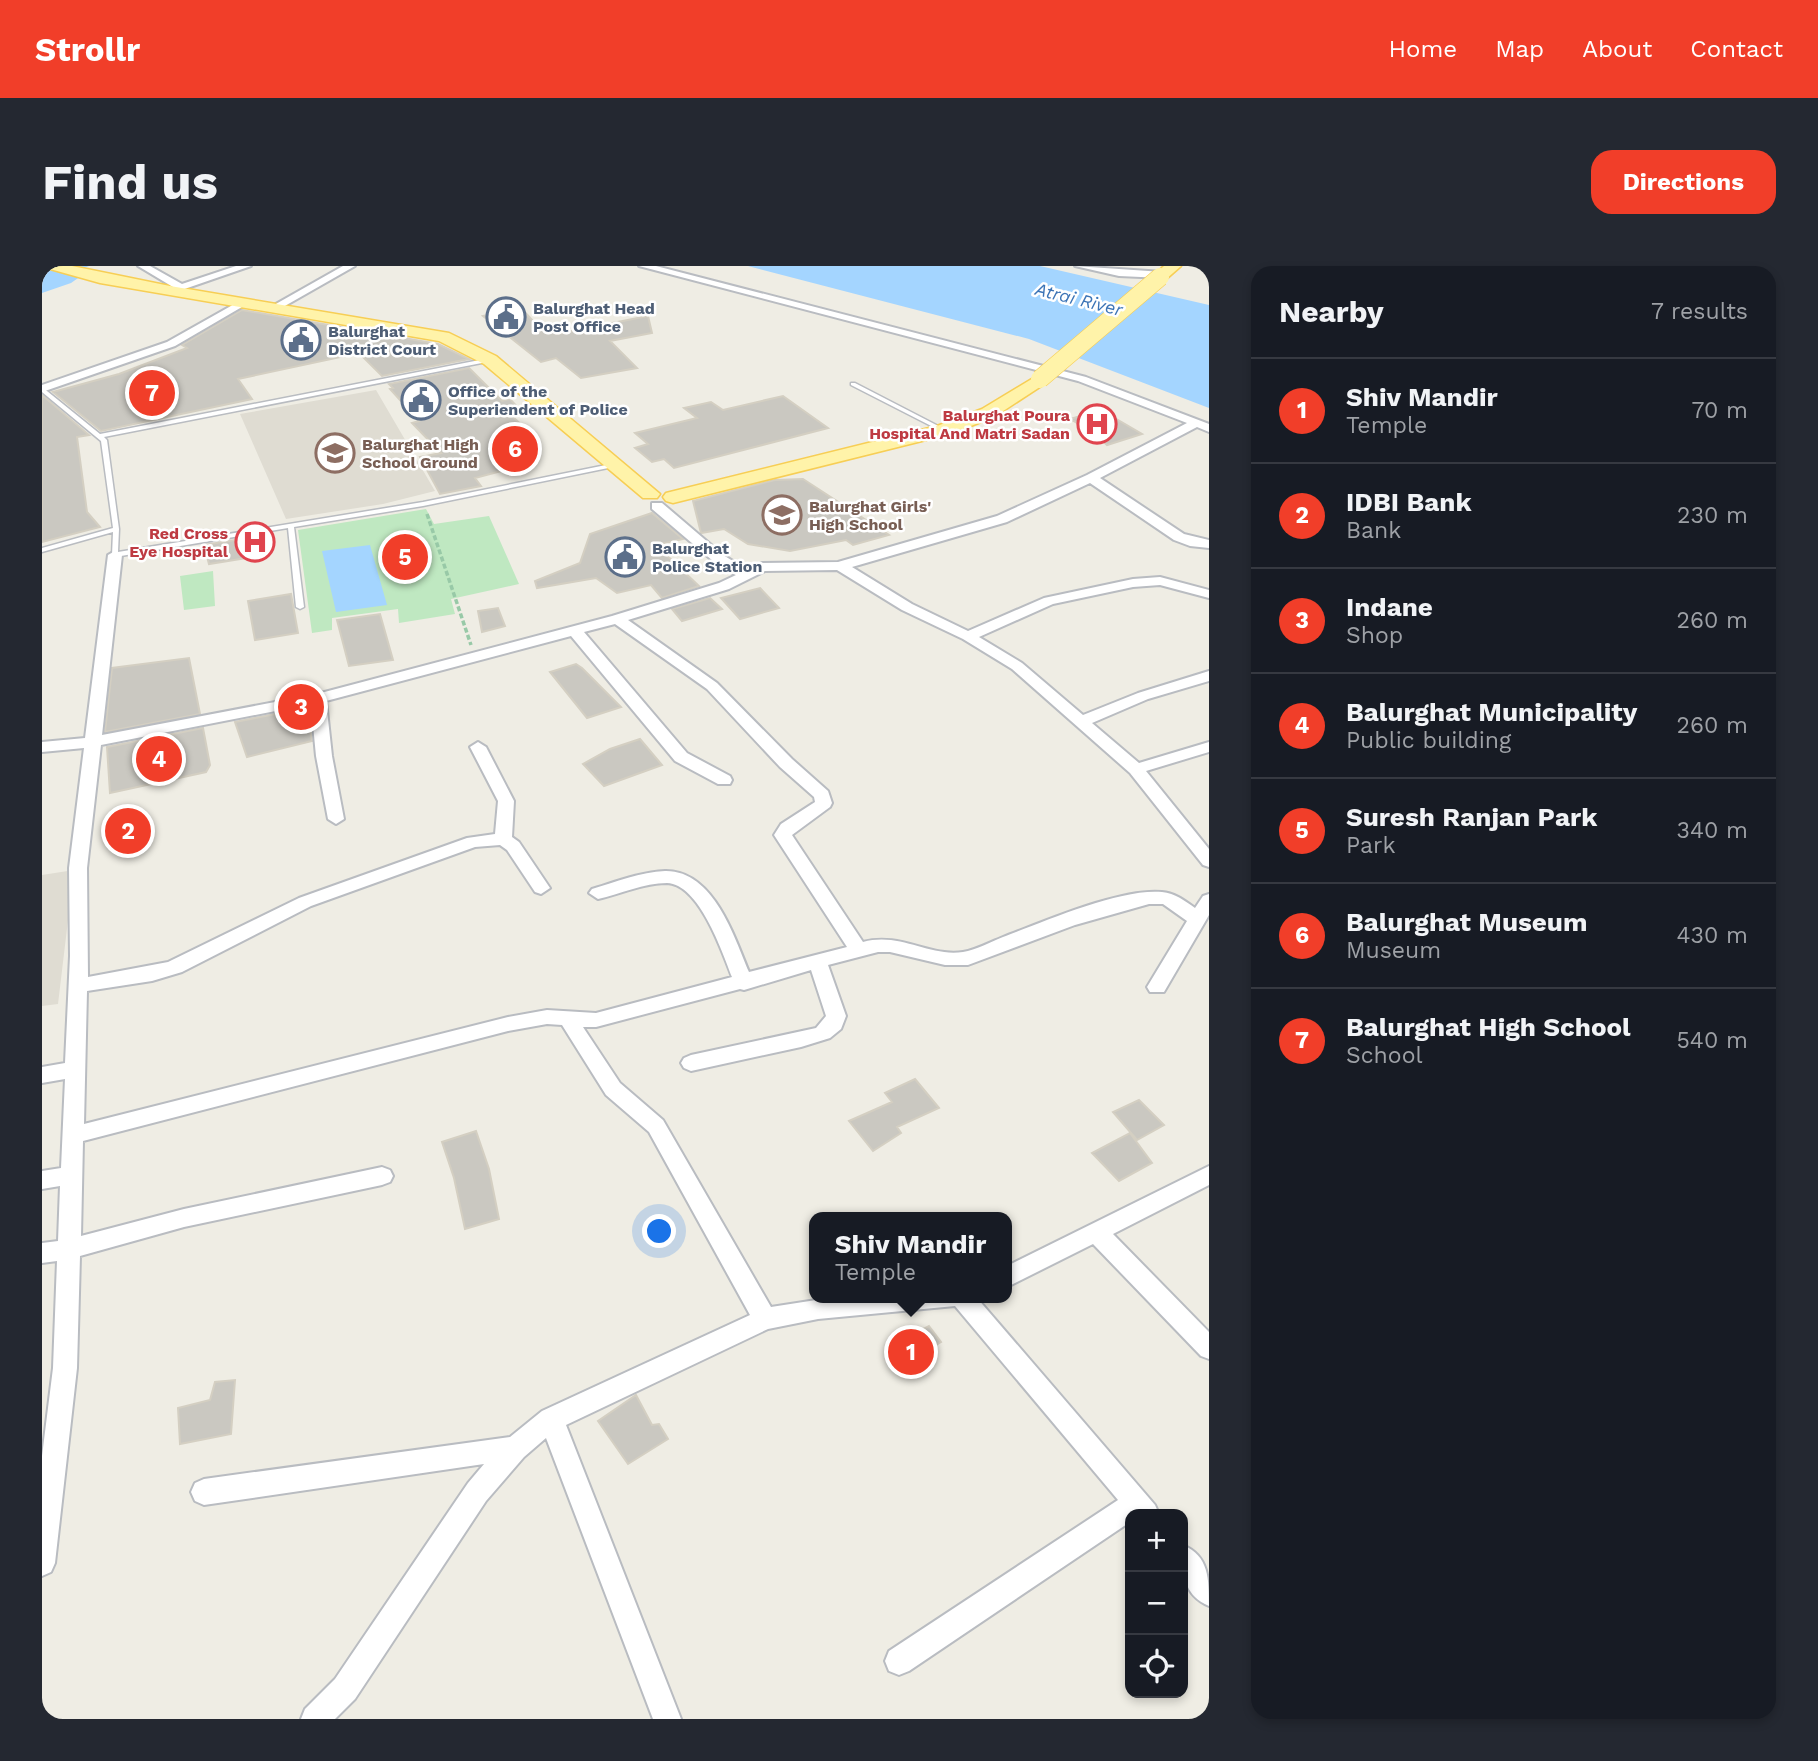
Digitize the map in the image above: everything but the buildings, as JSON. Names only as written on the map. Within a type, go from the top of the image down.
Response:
[{"type":"main road","points":[[55,266],[100,278],[175,289],[242,304],[443,337],[490,360],[616,466],[663,500],[943,430],[988,413],[1040,379],[1165,273]]},
{"type":"street","points":[[143,266],[175,289],[246,266]]},
{"type":"street","points":[[272,309],[350,266]]},
{"type":"street","points":[[644,266],[1082,379],[1203,426]]},
{"type":"street","points":[[1080,266],[1119,273],[1165,273]]},
{"type":"street","points":[[42,389],[171,344],[242,304]]},
{"type":"street","points":[[42,747],[93,742],[318,698],[617,619],[724,586],[762,566],[839,566],[1002,519],[1203,426]]},
{"type":"street","points":[[1091,478],[1179,537],[1190,542],[1209,544]]},
{"type":"street","points":[[663,500],[718,558],[748,573]]},
{"type":"street","points":[[42,1563],[47,1485],[65,1368],[78,985],[78,868],[114,555]]},
{"type":"street","points":[[839,566],[855,573],[907,607],[968,636],[1017,666],[1136,769],[1209,861]]},
{"type":"street","points":[[968,636],[1049,601],[1133,583],[1160,580],[1209,594]]},
{"type":"street","points":[[617,619],[712,686],[786,763],[822,795],[824,803],[787,828],[783,835],[858,949]]},
{"type":"street","points":[[574,630],[681,757],[724,780]]},
{"type":"street","points":[[1082,720],[1143,696],[1209,676]]},
{"type":"street","points":[[318,698],[324,756],[336,819]]},
{"type":"street","points":[[478,747],[506,801],[503,839]]},
{"type":"street","points":[[1136,769],[1209,747]]},
{"type":"street","points":[[78,985],[152,974],[175,967],[305,902],[473,842],[503,839],[513,846],[541,888]]},
{"type":"street","points":[[598,893],[670,876],[683,879],[694,887],[722,931],[744,983]]},
{"type":"street","points":[[74,1135],[508,1024],[547,1017],[596,1020],[662,1000],[744,983],[858,949],[888,944],[901,945],[941,959],[968,958],[1116,905],[1152,897],[1171,901],[1196,918]]},
{"type":"street","points":[[1157,987],[1209,900]]},
{"type":"street","points":[[691,1063],[823,1033],[834,1024],[836,1016],[817,961]]},
{"type":"street","points":[[567,1017],[613,1089],[656,1126],[765,1319]]},
{"type":"street","points":[[42,1075],[75,1069]]},
{"type":"street","points":[[42,1180],[72,1175]]},
{"type":"street","points":[[1012,1274],[1209,1175]]},
{"type":"street","points":[[42,1253],[70,1249],[184,1218],[382,1176]]},
{"type":"street","points":[[1096,1232],[1209,1348]]},
{"type":"street","points":[[315,1719],[345,1689],[477,1492],[515,1448],[551,1419],[765,1319],[818,1309],[889,1303]]},
{"type":"street","points":[[899,1661],[1141,1508],[967,1303]]},
{"type":"street","points":[[551,1419],[667,1719]]},
{"type":"street","points":[[204,1492],[515,1448]]},
{"type":"street","points":[[1188,1565],[1209,1592]]},
{"type":"lane","points":[[99,436],[490,360]]},
{"type":"lane","points":[[853,384],[943,430]]},
{"type":"lane","points":[[42,389],[104,440],[116,529],[114,555],[423,504],[616,466]]},
{"type":"lane","points":[[291,526],[300,607]]},
{"type":"lane","points":[[42,550],[116,529]]},
{"type":"path","points":[[423,504],[475,656]]},
{"type":"shaded area","name":"Balurghat High School Ground","points":[[376,390],[435,491],[383,504],[286,519],[240,414]]},
{"type":"shaded area","points":[[74,870],[58,1004],[42,1006],[42,875]]},
{"type":"green space","points":[[426,509],[434,524],[489,516],[519,584],[451,599],[455,614],[399,623],[398,609],[332,618],[332,630],[312,633],[298,530]]},
{"type":"green space","points":[[213,571],[215,606],[184,610],[180,576]]},
{"type":"water","points":[[89,266],[72,273],[81,276],[71,283],[42,293],[42,268]]},
{"type":"water","name":"Atrai River","points":[[748,266],[1040,266],[1209,305],[1209,408],[1029,339]]},
{"type":"water","points":[[370,545],[387,605],[336,612],[322,551]]},
{"type":"place","name":"Balurghat Head Post Office","points":[[506,317]]},
{"type":"place","name":"Balurghat District Court","points":[[301,340]]},
{"type":"place","name":"Balurghat High School","points":[[152,393]]},
{"type":"place","name":"Office of the Superiendent of Police","points":[[421,400]]},
{"type":"place","name":"Balurghat Poura Hospital And Matri Sadan","points":[[1097,424]]},
{"type":"place","name":"Balurghat Museum","points":[[515,449]]},
{"type":"place","name":"Balurghat High School Ground","points":[[335,453]]},
{"type":"place","name":"Balurghat Girls' High School","points":[[782,515]]},
{"type":"place","name":"Red Cross Eye Hospital","points":[[255,542]]},
{"type":"place","name":"Suresh Ranjan Park","points":[[405,557]]},
{"type":"place","name":"Balurghat Police Station","points":[[625,557]]},
{"type":"place","name":"Indane","points":[[301,707]]},
{"type":"place","name":"Balurghat Municipality","points":[[159,759]]},
{"type":"place","name":"IDBI Bank","points":[[128,831]]},
{"type":"place","name":"Shiv Mandir","points":[[911,1352]]}]
